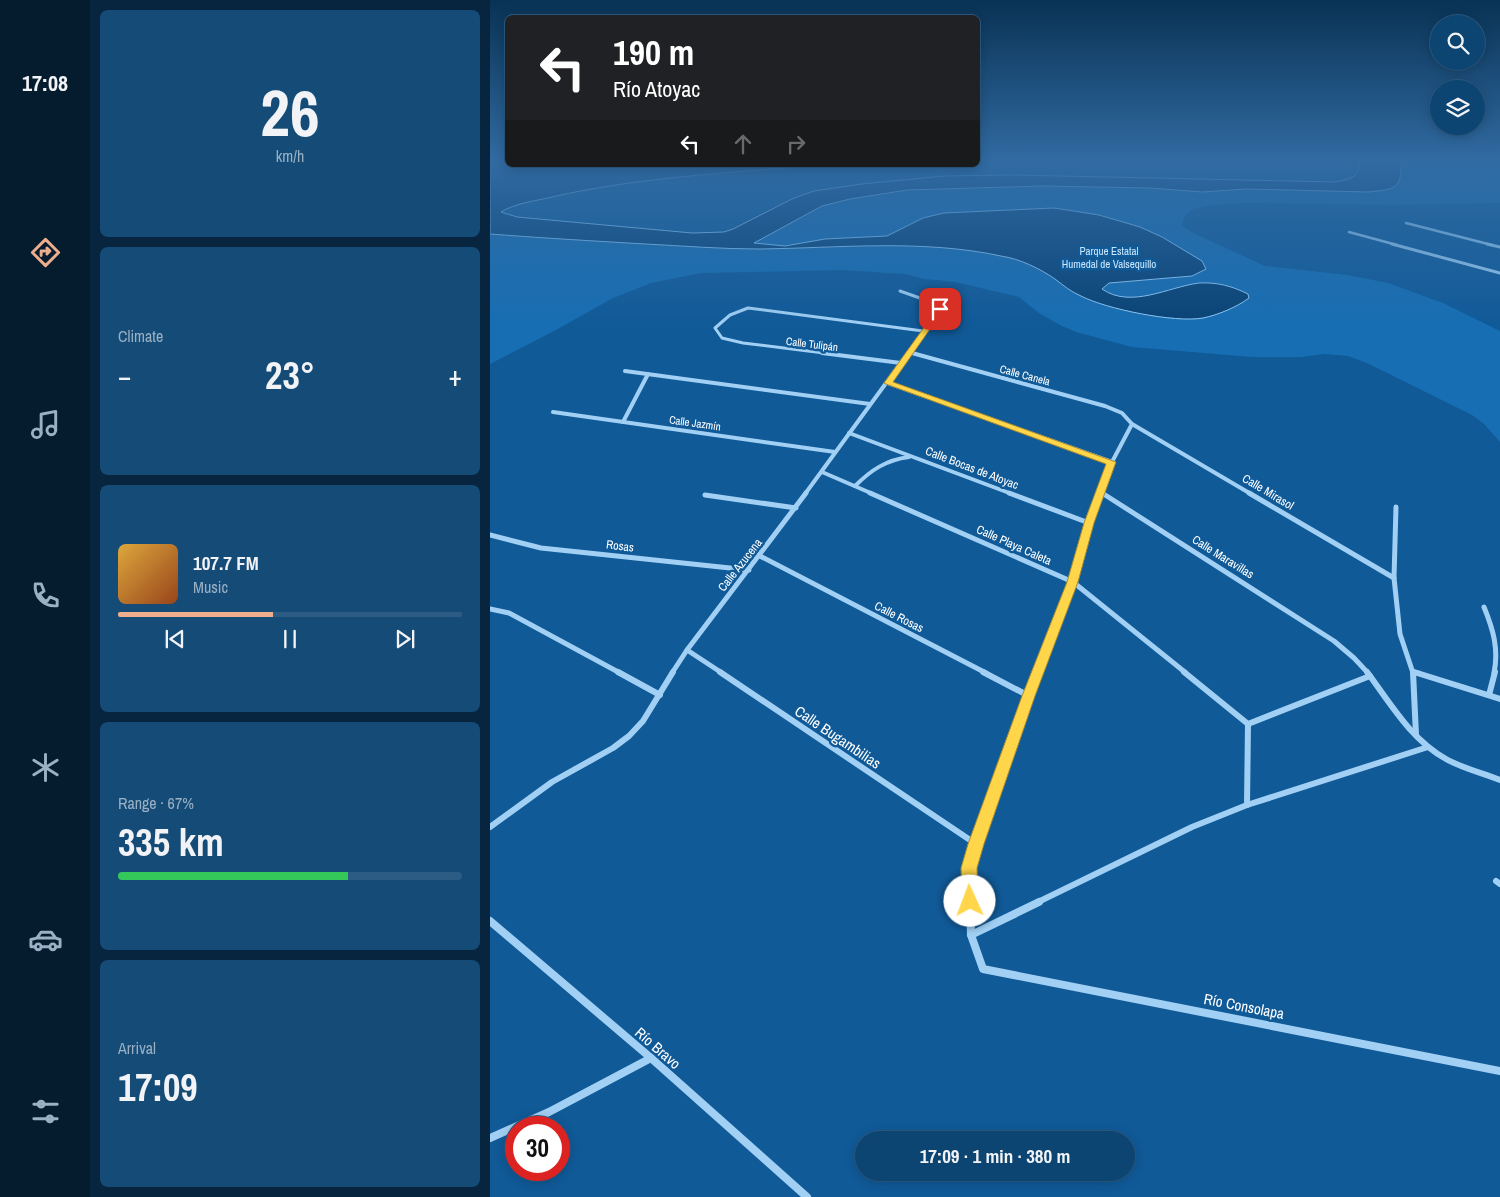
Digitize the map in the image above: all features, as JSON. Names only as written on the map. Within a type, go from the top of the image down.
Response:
[{"type":"street","points":[[1406,223],[1500,247]]},
{"type":"street","points":[[1350,232],[1500,273]]},
{"type":"street","name":"Calle Azucena","points":[[490,827],[552,782],[613,748],[629,736],[643,721],[687,650],[796,508],[849,432],[888,383],[940,309],[939,306],[900,291]]},
{"type":"street","name":"Calle Tulipán","points":[[901,363],[744,344],[722,338],[715,328],[735,312],[748,308],[923,331]]},
{"type":"street","name":"Calle Canela","points":[[908,352],[1105,406],[1122,414],[1132,424]]},
{"type":"street","points":[[625,371],[870,404]]},
{"type":"street","points":[[623,422],[648,374]]},
{"type":"street","points":[[888,383],[1112,462]]},
{"type":"street","name":"Calle Jazmín","points":[[552,412],[835,452]]},
{"type":"street","points":[[1132,424],[1112,462],[1089,523],[1073,582],[1029,696],[976,844],[969,868],[971,935],[1192,827],[1247,805],[1428,747]]},
{"type":"street","name":"Calle Mirasol","points":[[1132,424],[1394,578]]},
{"type":"street","name":"Calle Bocas de Atoyac","points":[[849,432],[1089,523]]},
{"type":"street","points":[[855,486],[871,470],[883,462],[912,456]]},
{"type":"street","name":"Calle Playa Caleta","points":[[822,472],[1073,582],[1248,724]]},
{"type":"street","name":"Calle Maravillas","points":[[1101,492],[1334,641],[1354,658],[1370,676],[1416,735],[1428,747],[1446,760],[1500,780]]},
{"type":"street","points":[[705,495],[796,508]]},
{"type":"street","points":[[1396,507],[1394,578],[1400,634],[1413,672],[1416,735]]},
{"type":"street","name":"Rosas","points":[[490,535],[541,548],[749,570]]},
{"type":"street","name":"Calle Rosas","points":[[760,556],[1029,696]]},
{"type":"street","points":[[1484,607],[1495,633],[1498,658],[1489,696]]},
{"type":"street","points":[[490,609],[494,608],[508,613],[660,696]]},
{"type":"street","name":"Calle Bugambilias","points":[[687,650],[976,844]]},
{"type":"street","points":[[1413,672],[1500,699]]},
{"type":"street","points":[[1247,805],[1248,724],[1370,676]]},
{"type":"street","name":"Río Bravo","points":[[490,921],[650,1058],[807,1197]]},
{"type":"street","name":"Río Consolapa","points":[[971,935],[983,968],[1500,1071]]},
{"type":"street","points":[[490,1138],[549,1112],[650,1058]]},
{"type":"green space","name":"Parque Estatal Humedal de Valsequillo","points":[[780,215],[1186,215],[1182,225],[1191,232],[1265,266],[1348,275],[1388,283],[1443,303],[1500,331],[1500,442],[1484,424],[1472,415],[1367,363],[1348,356],[1324,354],[1302,357],[1252,357],[1132,347],[1076,332],[1060,325],[1039,313],[1019,297],[955,282],[925,279],[905,274],[842,270],[701,273],[651,283],[611,299],[490,364],[490,224],[732,235]]},
{"type":"shaded area","points":[[490,215],[510,215],[692,233],[724,232],[761,215],[806,215],[754,243],[785,246],[825,239],[887,236],[923,218],[936,215],[1098,215],[1140,227],[1162,237],[1202,261],[1206,269],[1192,276],[1109,283],[1102,289],[1113,295],[1137,297],[1187,285],[1212,283],[1236,289],[1248,294],[1249,298],[1209,317],[1191,319],[1159,317],[1123,310],[1092,301],[1070,290],[1029,264],[1008,257],[971,251],[911,246],[759,249],[588,241],[490,234]]},
{"type":"route","points":[[940,309],[888,383],[1112,462],[1089,523],[1073,582],[1029,696],[976,844],[969,868],[970,901]]}]
